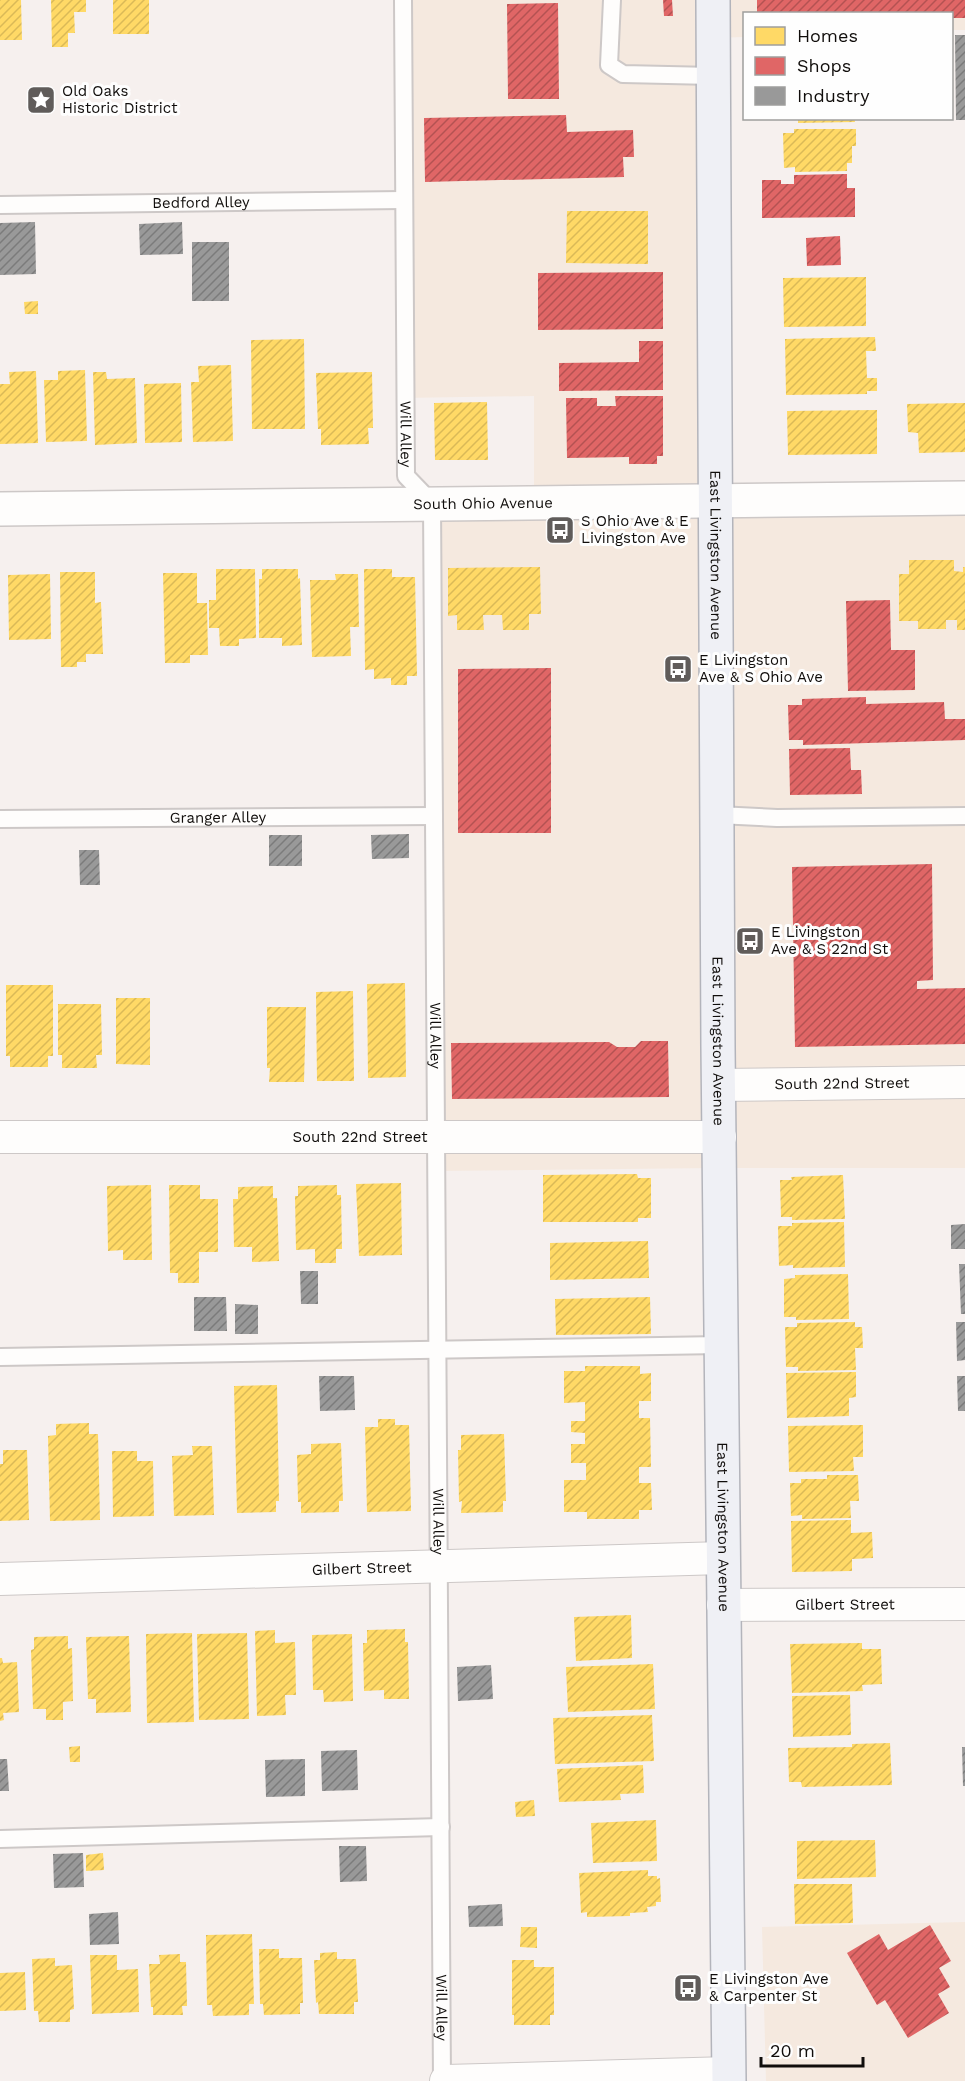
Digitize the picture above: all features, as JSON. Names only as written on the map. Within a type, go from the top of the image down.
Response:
[{"type":"main road","name":"East Livingston Avenue","points":[[713,0],[723,1605],[729,2077]]},
{"type":"street","name":"South Ohio Avenue","points":[[0,509],[965,498]]},
{"type":"street","name":"South 22nd Street","points":[[719,1085],[965,1082]]},
{"type":"street","name":"South 22nd Street","points":[[0,1137],[720,1137]]},
{"type":"street","name":"Gilbert Street","points":[[0,1579],[723,1558]]},
{"type":"street","name":"Gilbert Street","points":[[723,1605],[965,1604]]},
{"type":"street","points":[[444,2081],[729,2077]]},
{"type":"lane","name":"Will Alley","points":[[403,0],[406,476],[432,503],[444,2081]]},
{"type":"lane","points":[[612,0],[609,65],[622,74],[713,76]]},
{"type":"lane","name":"Bedford Alley","points":[[0,204],[403,200]]},
{"type":"lane","points":[[718,815],[777,818],[965,816]]},
{"type":"lane","name":"Granger Alley","points":[[0,819],[434,816]]},
{"type":"lane","points":[[0,1357],[721,1345]]},
{"type":"lane","points":[[0,1839],[441,1827]]},
{"type":"shaded area","points":[[402,0],[965,0],[965,30],[953,30],[953,12],[743,12],[743,37],[713,38],[716,501],[965,498],[965,1168],[434,1171],[434,507],[534,505],[534,396],[402,398]]},
{"type":"shaded area","points":[[965,1922],[965,2081],[766,2081],[762,1927]]},
{"type":"building: Homes","points":[[0,0],[21,0],[22,40],[0,40]]},
{"type":"building: Homes","points":[[51,0],[86,0],[86,12],[74,12],[75,33],[68,33],[68,47],[52,47]]},
{"type":"building: Homes","points":[[113,0],[149,0],[149,34],[113,34]]},
{"type":"building: Homes","points":[[798,120],[854,120],[855,122],[798,123]]},
{"type":"building: Homes","points":[[794,129],[856,129],[856,146],[852,146],[852,163],[847,163],[847,171],[795,172],[795,167],[784,168],[783,133],[794,133]]},
{"type":"building: Homes","points":[[567,211],[648,211],[648,264],[566,263]]},
{"type":"building: Homes","points":[[866,277],[866,326],[784,327],[783,278]]},
{"type":"building: Homes","points":[[38,301],[38,314],[25,314],[24,302]]},
{"type":"building: Homes","points":[[875,337],[876,351],[866,351],[867,378],[877,378],[877,391],[867,391],[867,394],[786,395],[785,339]]},
{"type":"building: Homes","points":[[304,339],[305,429],[252,429],[251,340]]},
{"type":"building: Homes","points":[[231,365],[233,441],[193,442],[191,382],[199,382],[198,366]]},
{"type":"building: Homes","points":[[85,370],[87,441],[46,442],[44,380],[58,380],[58,371]]},
{"type":"building: Homes","points":[[36,371],[38,443],[0,444],[0,384],[10,384],[9,372]]},
{"type":"building: Homes","points":[[93,372],[106,372],[107,379],[135,378],[137,443],[95,445]]},
{"type":"building: Homes","points":[[372,372],[373,428],[368,428],[369,444],[321,445],[321,429],[318,429],[316,373]]},
{"type":"building: Homes","points":[[181,383],[182,442],[145,443],[144,384]]},
{"type":"building: Homes","points":[[487,402],[488,460],[435,460],[434,403]]},
{"type":"building: Homes","points":[[965,403],[965,452],[919,453],[918,433],[908,432],[907,404]]},
{"type":"building: Homes","points":[[877,410],[877,454],[788,455],[787,411]]},
{"type":"building: Homes","points":[[909,560],[954,560],[954,571],[963,572],[963,567],[965,567],[965,630],[957,630],[957,620],[946,620],[946,629],[918,629],[918,621],[899,621],[899,574],[909,574]]},
{"type":"building: Homes","points":[[540,567],[541,614],[529,614],[529,630],[503,630],[502,615],[483,615],[484,630],[457,630],[457,615],[448,616],[448,568]]},
{"type":"building: Homes","points":[[216,569],[255,569],[256,638],[239,639],[239,646],[220,646],[219,628],[209,628],[209,600],[216,600]]},
{"type":"building: Homes","points":[[262,569],[298,569],[302,645],[282,646],[282,638],[259,638],[259,579],[262,579]]},
{"type":"building: Homes","points":[[364,569],[392,569],[392,577],[415,577],[417,676],[407,676],[407,685],[391,685],[391,678],[374,679],[374,669],[365,670]]},
{"type":"building: Homes","points":[[60,572],[95,572],[95,603],[101,602],[103,654],[86,654],[86,662],[77,662],[77,667],[61,667]]},
{"type":"building: Homes","points":[[163,573],[197,573],[197,603],[207,603],[208,655],[190,655],[190,663],[165,663]]},
{"type":"building: Homes","points":[[50,574],[51,639],[9,640],[8,575]]},
{"type":"building: Homes","points":[[335,574],[358,574],[359,627],[350,627],[351,656],[312,657],[310,580],[336,580]]},
{"type":"building: Homes","points":[[405,983],[406,1077],[368,1078],[367,984]]},
{"type":"building: Homes","points":[[6,985],[53,985],[53,1056],[48,1056],[48,1067],[10,1067],[10,1056],[6,1056]]},
{"type":"building: Homes","points":[[353,991],[354,1081],[317,1081],[316,992]]},
{"type":"building: Homes","points":[[116,998],[150,998],[150,1065],[116,1064]]},
{"type":"building: Homes","points":[[58,1004],[101,1004],[102,1055],[96,1055],[97,1068],[62,1068],[62,1055],[58,1055]]},
{"type":"building: Homes","points":[[267,1007],[306,1007],[304,1082],[269,1082]]},
{"type":"building: Homes","points":[[637,1174],[638,1178],[651,1178],[651,1218],[638,1218],[638,1222],[543,1222],[543,1175]]},
{"type":"building: Homes","points":[[843,1175],[845,1219],[792,1220],[792,1217],[781,1217],[780,1180],[792,1180],[791,1177]]},
{"type":"building: Homes","points":[[401,1183],[402,1255],[359,1256],[356,1184]]},
{"type":"building: Homes","points":[[151,1185],[152,1260],[123,1260],[123,1250],[108,1251],[107,1186]]},
{"type":"building: Homes","points":[[169,1185],[200,1185],[200,1199],[218,1199],[218,1252],[199,1252],[199,1283],[178,1283],[178,1273],[170,1273]]},
{"type":"building: Homes","points":[[337,1185],[337,1195],[341,1195],[342,1249],[336,1249],[336,1263],[315,1263],[315,1249],[296,1250],[295,1196],[298,1196],[298,1186]]},
{"type":"building: Homes","points":[[273,1186],[273,1198],[277,1198],[279,1261],[252,1262],[252,1247],[234,1247],[233,1199],[238,1199],[238,1187]]},
{"type":"building: Homes","points":[[844,1222],[845,1267],[779,1266],[778,1226],[792,1226],[792,1223]]},
{"type":"building: Homes","points":[[648,1241],[649,1278],[550,1280],[550,1243]]},
{"type":"building: Homes","points":[[848,1274],[849,1319],[796,1320],[796,1317],[784,1317],[784,1279],[795,1278],[795,1275]]},
{"type":"building: Homes","points":[[650,1297],[651,1334],[556,1335],[555,1299]]},
{"type":"building: Homes","points":[[855,1322],[855,1327],[862,1327],[863,1348],[855,1348],[856,1370],[798,1371],[798,1367],[786,1367],[785,1327],[797,1327],[797,1323]]},
{"type":"building: Homes","points":[[585,1366],[640,1366],[640,1374],[651,1373],[651,1401],[639,1401],[639,1418],[650,1418],[651,1467],[639,1467],[639,1483],[651,1483],[652,1510],[639,1510],[639,1519],[587,1519],[587,1512],[564,1512],[564,1480],[586,1480],[586,1463],[571,1463],[571,1444],[585,1444],[585,1433],[571,1432],[571,1421],[585,1421],[585,1402],[564,1403],[564,1371],[585,1371]]},
{"type":"building: Homes","points":[[856,1372],[856,1397],[849,1398],[849,1416],[787,1418],[786,1373]]},
{"type":"building: Homes","points":[[277,1385],[279,1501],[276,1501],[276,1512],[237,1513],[234,1386]]},
{"type":"building: Homes","points":[[378,1419],[395,1419],[395,1425],[409,1425],[411,1511],[367,1512],[365,1427],[378,1427]]},
{"type":"building: Homes","points":[[89,1423],[89,1434],[98,1434],[100,1520],[50,1521],[48,1436],[56,1435],[56,1424]]},
{"type":"building: Homes","points":[[863,1425],[863,1457],[853,1457],[854,1471],[789,1472],[788,1426]]},
{"type":"building: Homes","points":[[504,1434],[506,1501],[503,1501],[503,1512],[461,1513],[458,1450],[461,1450],[461,1435]]},
{"type":"building: Homes","points":[[341,1443],[343,1501],[339,1501],[339,1512],[301,1513],[301,1502],[298,1502],[297,1455],[311,1454],[311,1444]]},
{"type":"building: Homes","points":[[192,1446],[212,1446],[214,1515],[174,1516],[172,1456],[193,1455]]},
{"type":"building: Homes","points":[[3,1450],[27,1450],[29,1520],[0,1521],[0,1464],[3,1464]]},
{"type":"building: Homes","points":[[112,1451],[137,1451],[137,1461],[153,1461],[154,1516],[113,1517]]},
{"type":"building: Homes","points":[[827,1475],[858,1475],[859,1501],[850,1501],[851,1518],[802,1519],[802,1515],[791,1516],[790,1483],[801,1483],[801,1479],[827,1479]]},
{"type":"building: Homes","points":[[851,1520],[851,1533],[872,1532],[873,1558],[852,1559],[852,1571],[792,1572],[791,1521]]},
{"type":"building: Homes","points":[[631,1615],[632,1658],[576,1661],[574,1617]]},
{"type":"building: Homes","points":[[405,1629],[405,1642],[408,1642],[409,1699],[384,1699],[384,1690],[364,1691],[363,1643],[367,1643],[367,1630]]},
{"type":"building: Homes","points":[[275,1630],[275,1643],[295,1642],[296,1695],[285,1695],[286,1715],[257,1716],[255,1631]]},
{"type":"building: Homes","points":[[192,1633],[194,1722],[147,1723],[146,1634]]},
{"type":"building: Homes","points":[[247,1633],[249,1719],[199,1720],[197,1634]]},
{"type":"building: Homes","points":[[352,1634],[353,1701],[324,1702],[323,1690],[313,1690],[312,1635]]},
{"type":"building: Homes","points":[[68,1636],[68,1649],[72,1648],[73,1701],[63,1702],[63,1720],[46,1720],[46,1709],[33,1709],[31,1650],[34,1649],[34,1637]]},
{"type":"building: Homes","points":[[129,1636],[131,1712],[96,1713],[96,1699],[88,1699],[86,1637]]},
{"type":"building: Homes","points":[[862,1643],[862,1649],[881,1649],[882,1684],[862,1685],[863,1691],[792,1693],[790,1644]]},
{"type":"building: Homes","points":[[0,1658],[3,1663],[17,1662],[19,1712],[3,1713],[4,1720],[0,1721]]},
{"type":"building: Homes","points":[[653,1664],[655,1709],[568,1712],[566,1667]]},
{"type":"building: Homes","points":[[850,1695],[851,1735],[793,1737],[792,1696]]},
{"type":"building: Homes","points":[[652,1715],[654,1761],[555,1764],[553,1718]]},
{"type":"building: Homes","points":[[890,1743],[892,1785],[802,1787],[801,1782],[789,1782],[788,1748],[852,1747],[852,1744]]},
{"type":"building: Homes","points":[[80,1746],[80,1762],[70,1762],[69,1747]]},
{"type":"building: Homes","points":[[643,1765],[644,1793],[620,1794],[621,1800],[559,1802],[557,1769]]},
{"type":"building: Homes","points":[[534,1800],[535,1816],[516,1817],[515,1802]]},
{"type":"building: Homes","points":[[656,1820],[657,1861],[593,1863],[591,1823]]},
{"type":"building: Homes","points":[[875,1840],[876,1877],[797,1879],[797,1841]]},
{"type":"building: Homes","points":[[103,1853],[104,1870],[86,1871],[86,1855]]},
{"type":"building: Homes","points":[[648,1870],[648,1876],[660,1878],[661,1902],[656,1902],[656,1906],[647,1907],[648,1912],[630,1913],[630,1916],[587,1917],[587,1912],[581,1913],[579,1873]]},
{"type":"building: Homes","points":[[794,1884],[852,1884],[853,1923],[795,1924]]},
{"type":"building: Homes","points":[[521,1927],[537,1927],[537,1948],[520,1947]]},
{"type":"building: Homes","points":[[252,1934],[254,2004],[249,2004],[249,2015],[213,2016],[212,2005],[207,2005],[206,1935]]},
{"type":"building: Homes","points":[[259,1949],[279,1949],[279,1958],[302,1958],[303,2003],[300,2003],[300,2014],[264,2015],[263,2004],[260,2004]]},
{"type":"building: Homes","points":[[337,1952],[337,1959],[356,1959],[358,2002],[354,2002],[354,2014],[319,2014],[318,2002],[316,2003],[314,1960],[320,1960],[320,1953]]},
{"type":"building: Homes","points":[[180,1954],[180,1962],[186,1962],[187,2006],[182,2006],[183,2015],[153,2015],[149,1964],[160,1964],[159,1955]]},
{"type":"building: Homes","points":[[90,1955],[117,1955],[117,1970],[138,1969],[139,2012],[92,2014]]},
{"type":"building: Homes","points":[[55,1958],[55,1966],[72,1965],[74,2009],[70,2010],[70,2022],[39,2022],[38,2011],[34,2011],[32,1959]]},
{"type":"building: Homes","points":[[512,1960],[534,1960],[534,1967],[554,1967],[554,2015],[550,2015],[550,2025],[514,2025]]},
{"type":"building: Homes","points":[[25,1972],[26,2010],[0,2011],[0,1973]]},
{"type":"building: Shops","points":[[663,0],[672,0],[673,16],[664,16]]},
{"type":"building: Shops","points":[[757,0],[965,0],[965,18],[953,18],[953,12],[757,12]]},
{"type":"building: Shops","points":[[558,3],[559,99],[508,99],[507,4]]},
{"type":"building: Shops","points":[[566,115],[567,132],[633,130],[634,157],[623,157],[624,177],[425,182],[424,118]]},
{"type":"building: Shops","points":[[847,174],[847,188],[855,188],[855,217],[762,218],[762,180],[781,180],[781,184],[794,184],[794,175]]},
{"type":"building: Shops","points":[[840,236],[841,265],[807,266],[806,238]]},
{"type":"building: Shops","points":[[663,272],[663,329],[538,330],[538,273]]},
{"type":"building: Shops","points":[[639,341],[663,341],[663,390],[559,391],[559,363],[639,362]]},
{"type":"building: Shops","points":[[615,396],[663,396],[663,456],[657,456],[657,464],[629,464],[629,457],[567,458],[566,398],[597,398],[597,406],[616,406]]},
{"type":"building: Shops","points":[[890,600],[891,650],[915,650],[915,690],[848,691],[846,601]]},
{"type":"building: Shops","points":[[551,668],[551,833],[458,833],[458,669]]},
{"type":"building: Shops","points":[[866,697],[866,704],[944,702],[945,719],[965,719],[965,740],[803,745],[803,740],[789,740],[788,705],[802,705],[802,699]]},
{"type":"building: Shops","points":[[850,748],[851,770],[861,770],[862,794],[790,795],[789,749]]},
{"type":"building: Shops","points":[[932,864],[933,980],[917,981],[917,989],[965,988],[965,1044],[795,1047],[792,867]]},
{"type":"building: Shops","points":[[641,1041],[668,1041],[669,1097],[452,1099],[451,1043],[609,1042],[617,1047],[635,1047]]},
{"type":"building: Shops","points":[[930,1925],[951,1961],[939,1968],[950,1987],[938,1994],[949,2013],[908,2038],[885,2000],[877,2005],[847,1953],[879,1934],[888,1950]]},
{"type":"building: Industry","points":[[955,35],[965,35],[965,120],[956,120]]},
{"type":"building: Industry","points":[[35,222],[36,274],[0,275],[0,223]]},
{"type":"building: Industry","points":[[182,222],[183,254],[140,255],[139,224]]},
{"type":"building: Industry","points":[[192,242],[229,242],[229,301],[192,301]]},
{"type":"building: Industry","points":[[409,834],[409,858],[372,859],[371,835]]},
{"type":"building: Industry","points":[[269,835],[302,835],[302,866],[269,866]]},
{"type":"building: Industry","points":[[79,850],[99,850],[100,885],[80,885]]},
{"type":"building: Industry","points":[[965,1224],[965,1249],[951,1249],[951,1225]]},
{"type":"building: Industry","points":[[959,1264],[965,1264],[965,1314],[961,1314]]},
{"type":"building: Industry","points":[[300,1271],[318,1271],[318,1304],[301,1304]]},
{"type":"building: Industry","points":[[194,1297],[226,1297],[227,1331],[194,1331]]},
{"type":"building: Industry","points":[[235,1304],[258,1305],[258,1334],[235,1334]]},
{"type":"building: Industry","points":[[956,1322],[965,1322],[965,1360],[957,1361]]},
{"type":"building: Industry","points":[[319,1376],[354,1376],[355,1410],[320,1411]]},
{"type":"building: Industry","points":[[957,1376],[965,1376],[965,1411],[958,1411]]},
{"type":"building: Industry","points":[[491,1665],[493,1699],[458,1701],[457,1667]]},
{"type":"building: Industry","points":[[962,1747],[965,1747],[965,1786],[963,1786]]},
{"type":"building: Industry","points":[[357,1750],[358,1790],[322,1791],[321,1751]]},
{"type":"building: Industry","points":[[0,1759],[7,1759],[9,1791],[0,1791]]},
{"type":"building: Industry","points":[[305,1759],[305,1796],[266,1797],[265,1760]]},
{"type":"building: Industry","points":[[339,1846],[366,1846],[367,1881],[340,1882]]},
{"type":"building: Industry","points":[[83,1853],[84,1887],[54,1888],[53,1854]]},
{"type":"building: Industry","points":[[502,1904],[503,1926],[469,1927],[468,1906]]},
{"type":"building: Industry","points":[[118,1912],[119,1944],[90,1945],[89,1914]]},
{"type":"place","name":"Old Oaks Historic District","points":[[41,100]]},
{"type":"place","name":"S Ohio Ave & E Livingston Ave","points":[[560,530]]},
{"type":"place","name":"E Livingston Ave & S Ohio Ave","points":[[678,669]]},
{"type":"place","name":"E Livingston Ave & S 22nd St","points":[[750,941]]},
{"type":"place","name":"E Livingston Ave & Carpenter St","points":[[688,1988]]}]
